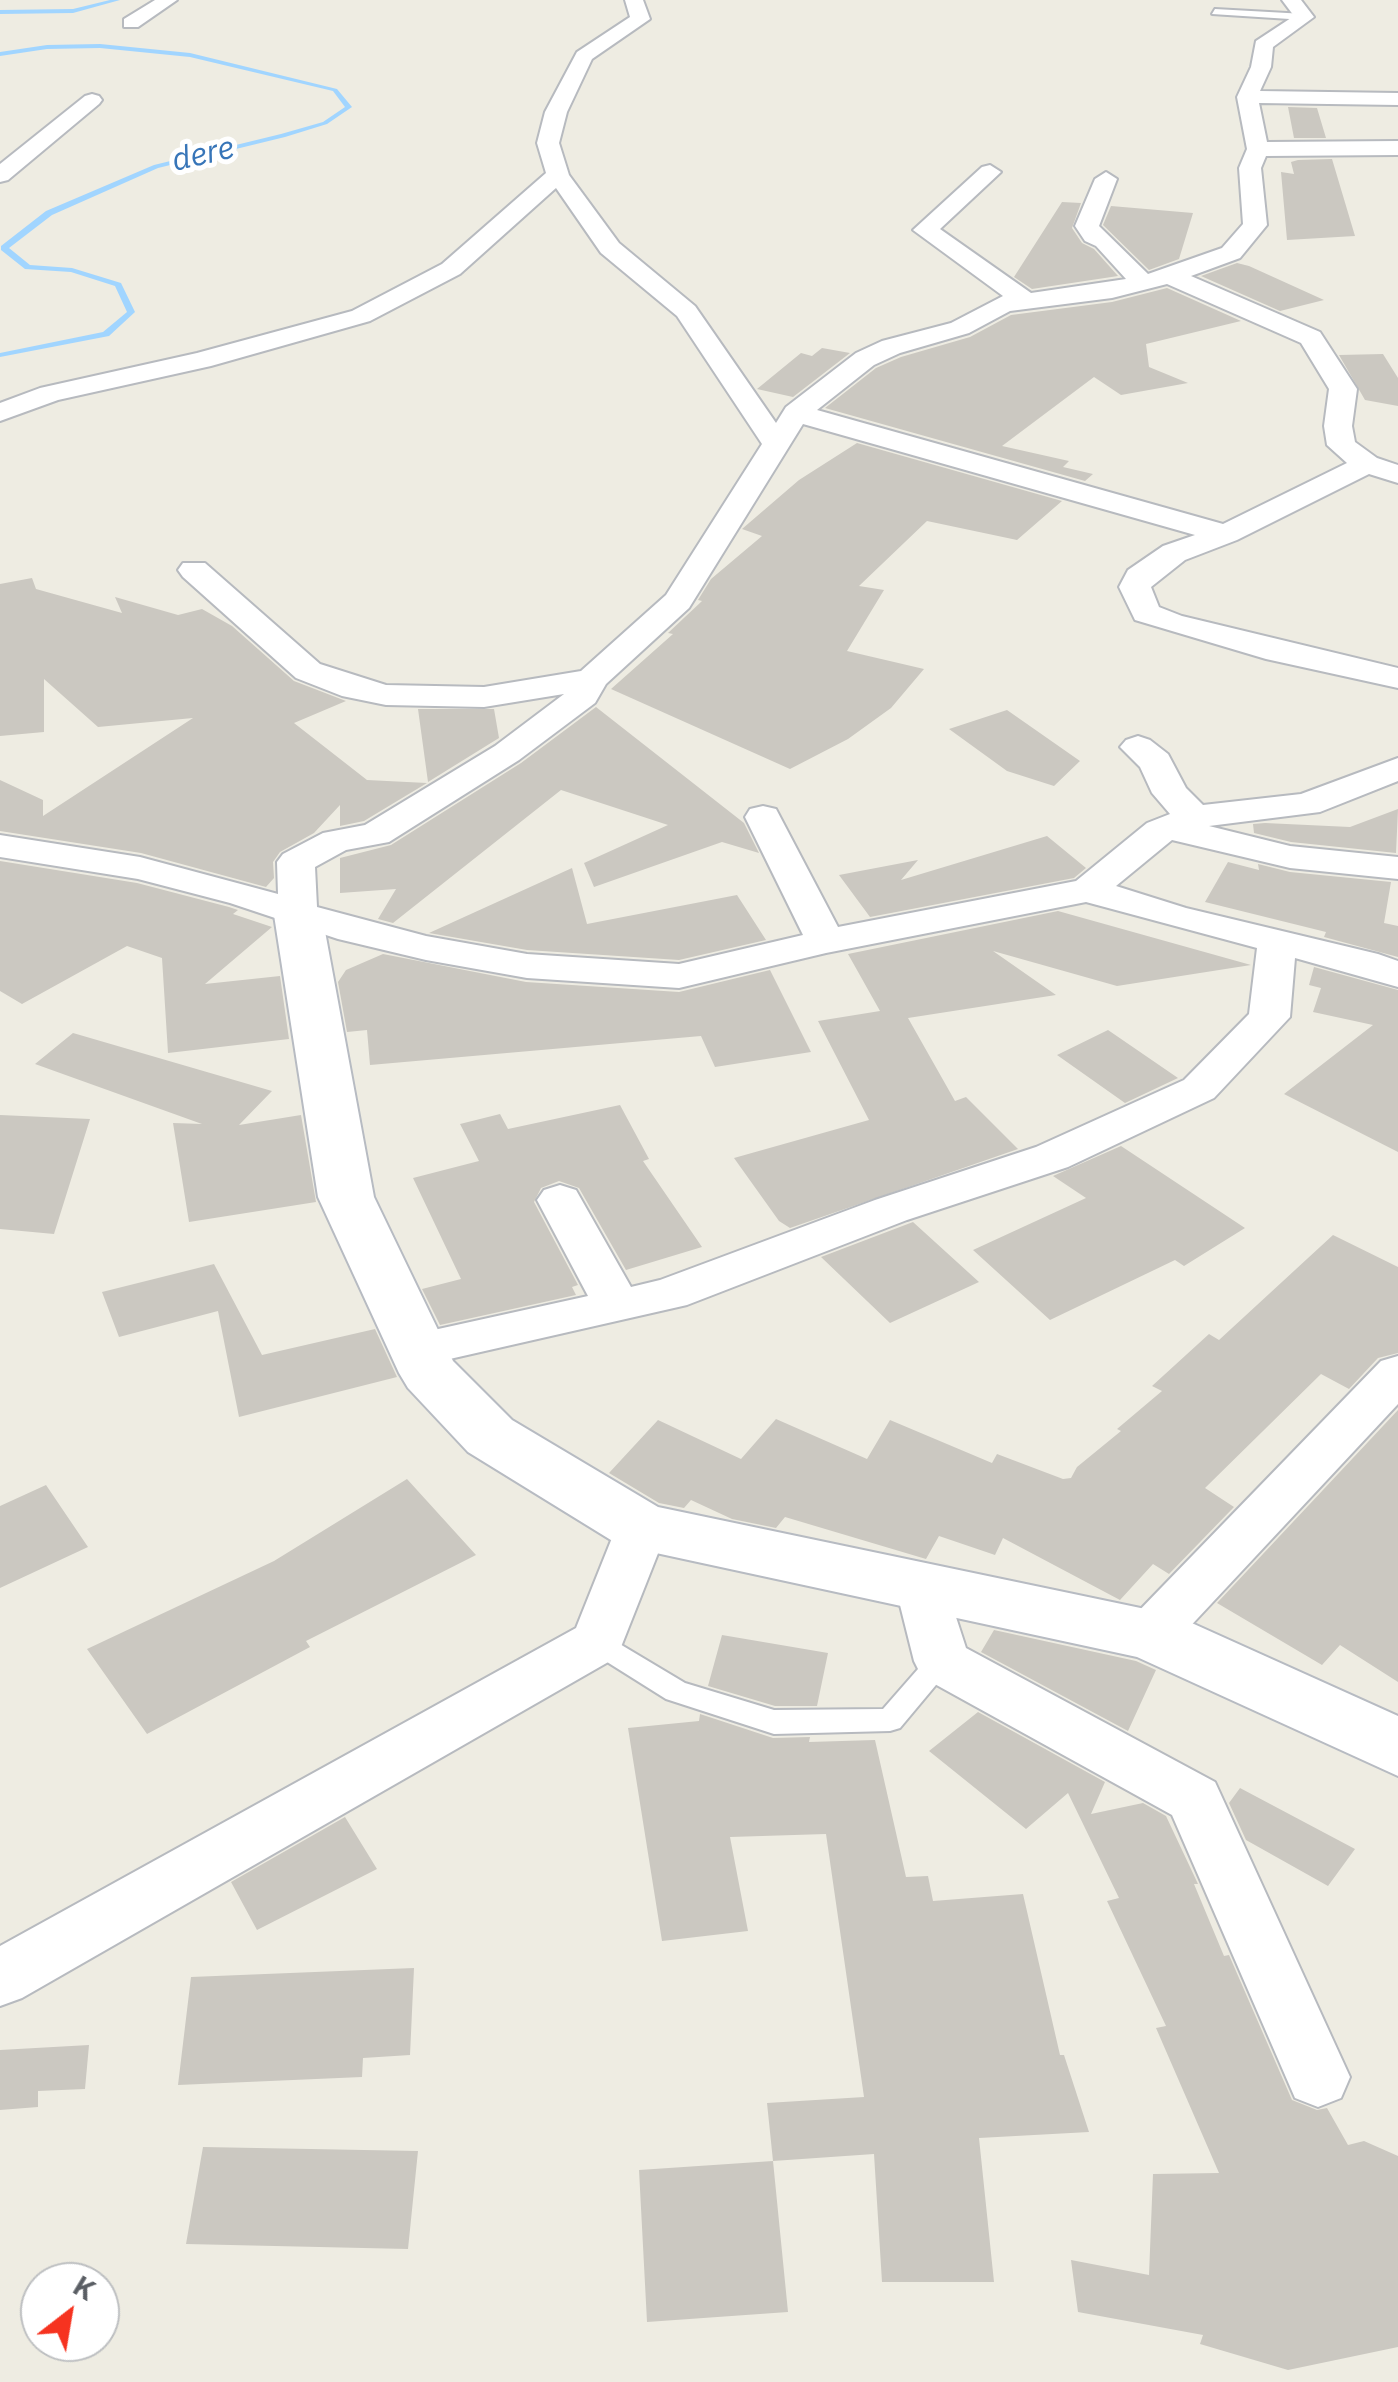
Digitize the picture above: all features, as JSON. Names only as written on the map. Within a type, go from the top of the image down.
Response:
[{"type":"street","points":[[132,23],[168,0]]},
{"type":"street","points":[[634,0],[640,19],[584,56],[556,112],[548,144],[558,175],[610,248],[686,311],[776,444]]},
{"type":"street","points":[[1291,0],[1306,17],[1262,45],[1261,67],[1247,96],[1258,149],[1250,168],[1256,225],[1230,253],[1112,290],[1003,304],[960,328],[891,347],[866,359],[796,413],[678,601],[592,678],[584,696],[507,754],[376,834],[336,841],[296,862],[298,915],[346,1197],[394,1306],[430,1373],[490,1436],[642,1528],[1150,1634],[1398,1747]]},
{"type":"street","points":[[1247,96],[1398,99]]},
{"type":"street","points":[[0,176],[92,100]]},
{"type":"street","points":[[1258,149],[1398,148]]},
{"type":"street","points":[[990,172],[925,230],[1023,299]]},
{"type":"street","points":[[0,413],[50,394],[202,360],[361,316],[450,269],[558,175]]},
{"type":"street","points":[[1106,179],[1088,226],[1093,236],[1155,278],[1312,338],[1343,389],[1338,426],[1342,446],[1367,464],[1398,474]]},
{"type":"street","points":[[796,413],[1226,534]]},
{"type":"street","points":[[1367,464],[1226,534],[1174,553],[1138,577],[1135,587],[1146,614],[1278,652],[1398,678]]},
{"type":"street","points":[[194,570],[308,671],[354,689],[386,695],[484,696],[592,678]]},
{"type":"street","points":[[1138,747],[1155,762],[1182,822],[1290,857],[1398,868]]},
{"type":"street","points":[[0,846],[140,868],[244,895],[352,932],[527,966],[679,976],[826,941],[1088,890],[1182,822],[1307,804],[1398,769]]},
{"type":"street","points":[[762,817],[826,941]]},
{"type":"street","points":[[1088,890],[1175,918],[1364,962],[1398,976]]},
{"type":"street","points":[[419,1349],[670,1294],[891,1210],[1052,1157],[1199,1089],[1270,1017],[1277,942]]},
{"type":"street","points":[[560,1200],[616,1303]]},
{"type":"street","points":[[1150,1634],[1398,1373]]},
{"type":"street","points":[[0,1978],[598,1642],[642,1528]]},
{"type":"street","points":[[923,1588],[942,1661],[1194,1799],[1318,2077]]},
{"type":"lane","points":[[1214,12],[1306,17]]},
{"type":"lane","points":[[598,1642],[676,1691],[774,1722],[890,1720],[942,1661]]},
{"type":"building","points":[[1288,107],[1317,108],[1326,138],[1294,138]]},
{"type":"building","points":[[1332,159],[1355,236],[1287,240],[1281,172],[1294,174],[1291,162],[1298,160]]},
{"type":"building","points":[[1062,202],[1081,203],[1072,228],[1082,243],[1094,249],[1118,276],[1032,289],[1014,277]]},
{"type":"building","points":[[1111,206],[1193,213],[1179,259],[1149,270],[1103,225]]},
{"type":"building","points":[[1237,263],[1324,300],[1280,311],[1201,276]]},
{"type":"building","points":[[1167,288],[1241,321],[1146,344],[1149,367],[1188,383],[1121,395],[1094,377],[1002,446],[1069,461],[1063,467],[1093,474],[1085,481],[825,408],[876,368],[970,337],[1011,315],[1112,302]]},
{"type":"building","points":[[822,348],[850,353],[793,397],[757,389],[801,353],[812,356]]},
{"type":"building","points":[[1383,354],[1398,378],[1398,406],[1365,400],[1339,355]]},
{"type":"building","points":[[857,443],[1062,501],[1017,540],[927,521],[859,586],[884,590],[847,651],[924,669],[891,708],[848,739],[790,769],[611,689],[673,634],[668,633],[702,601],[698,600],[711,579],[762,536],[742,529],[799,480]]},
{"type":"building","points":[[32,578],[36,589],[122,613],[115,597],[178,615],[202,609],[232,626],[294,681],[346,701],[294,723],[367,780],[427,783],[364,821],[340,826],[340,805],[314,833],[280,852],[273,862],[274,878],[266,887],[141,853],[0,831],[0,780],[43,800],[43,816],[193,718],[98,727],[44,679],[44,732],[0,736],[0,584]]},
{"type":"building","points":[[596,707],[744,823],[759,853],[722,842],[594,887],[584,863],[668,825],[561,790],[393,923],[378,919],[396,889],[340,893],[340,858],[391,845],[521,763]]},
{"type":"building","points":[[418,709],[494,709],[499,738],[428,782]]},
{"type":"building","points":[[1007,710],[1080,761],[1054,786],[1007,771],[949,729]]},
{"type":"building","points":[[1398,809],[1396,853],[1291,842],[1254,833],[1253,824],[1265,823],[1350,827]]},
{"type":"building","points":[[1047,836],[1086,868],[1074,878],[870,917],[839,875],[918,860],[901,880]]},
{"type":"building","points":[[0,861],[137,883],[229,907],[238,910],[233,914],[272,927],[205,984],[280,976],[289,1039],[168,1053],[162,958],[127,946],[22,1004],[0,991]]},
{"type":"building","points":[[1228,862],[1259,870],[1258,864],[1290,872],[1391,882],[1384,923],[1398,926],[1398,957],[1324,937],[1326,932],[1205,902]]},
{"type":"building","points":[[572,868],[587,924],[737,895],[766,940],[679,960],[527,950],[429,933]]},
{"type":"building","points":[[1058,911],[1251,965],[1117,986],[993,951],[1056,995],[908,1018],[955,1101],[966,1097],[1018,1149],[790,1228],[779,1221],[734,1158],[869,1120],[818,1021],[880,1011],[848,954]]},
{"type":"building","points":[[383,954],[526,982],[679,992],[770,970],[811,1052],[715,1067],[701,1036],[370,1065],[367,1030],[347,1032],[338,982],[346,970]]},
{"type":"building","points":[[1314,967],[1398,990],[1398,1152],[1284,1094],[1373,1025],[1313,1012],[1321,988],[1309,985]]},
{"type":"building","points":[[1108,1030],[1178,1078],[1125,1103],[1057,1055]]},
{"type":"building","points":[[73,1033],[272,1091],[239,1125],[301,1115],[316,1202],[189,1222],[173,1123],[202,1124],[35,1064]]},
{"type":"building","points":[[620,1105],[649,1159],[643,1161],[702,1247],[626,1270],[579,1188],[559,1181],[541,1188],[534,1202],[578,1285],[572,1287],[576,1295],[440,1325],[422,1289],[461,1279],[413,1178],[479,1161],[460,1124],[500,1114],[508,1129]]},
{"type":"building","points":[[0,1115],[90,1119],[54,1234],[0,1229]]},
{"type":"building","points":[[1121,1146],[1245,1228],[1184,1266],[1175,1260],[1050,1320],[973,1250],[1086,1198],[1053,1176]]},
{"type":"building","points":[[913,1222],[979,1282],[890,1323],[821,1257]]},
{"type":"building","points":[[1333,1235],[1398,1267],[1398,1353],[1378,1358],[1349,1389],[1321,1374],[1205,1488],[1234,1507],[1169,1574],[1153,1564],[1120,1600],[1003,1538],[995,1555],[939,1536],[926,1559],[785,1517],[776,1528],[732,1519],[691,1500],[684,1508],[659,1503],[609,1473],[658,1420],[741,1459],[776,1419],[867,1459],[890,1420],[992,1463],[997,1454],[1063,1479],[1071,1478],[1077,1467],[1162,1391],[1152,1386],[1209,1334],[1219,1340]]},
{"type":"building","points":[[214,1264],[262,1355],[375,1329],[397,1377],[239,1417],[218,1311],[119,1337],[102,1292]]},
{"type":"building","points":[[1398,1410],[1398,1682],[1340,1645],[1322,1665],[1217,1603]]},
{"type":"building","points":[[407,1479],[476,1555],[306,1641],[310,1647],[147,1734],[87,1649],[274,1561]]},
{"type":"building","points":[[46,1485],[88,1547],[0,1588],[0,1506]]},
{"type":"building","points":[[994,1630],[1136,1661],[1156,1670],[1128,1731],[981,1652]]},
{"type":"building","points":[[722,1635],[828,1653],[817,1706],[775,1706],[708,1686]]},
{"type":"building","points":[[978,1712],[1105,1782],[1091,1814],[1143,1803],[1166,1816],[1198,1884],[1194,1884],[1224,1956],[1229,1955],[1292,2100],[1317,2110],[1327,2108],[1348,2145],[1364,2141],[1398,2156],[1398,2347],[1288,2370],[1200,2344],[1203,2335],[1078,2312],[1071,2260],[1149,2275],[1153,2174],[1219,2173],[1156,2028],[1166,2026],[1107,1901],[1119,1898],[1068,1793],[1026,1829],[929,1751]]},
{"type":"building","points":[[700,1714],[773,1738],[810,1737],[809,1742],[875,1740],[906,1877],[928,1876],[933,1901],[1023,1894],[1060,2055],[1064,2055],[1089,2132],[979,2138],[994,2282],[882,2282],[874,2154],[773,2161],[767,2103],[864,2097],[826,1834],[730,1837],[748,1931],[662,1941],[628,1728],[699,1721]]},
{"type":"building","points":[[1240,1788],[1355,1849],[1328,1886],[1246,1840],[1229,1803]]},
{"type":"building","points":[[345,1817],[377,1869],[257,1930],[231,1882]]},
{"type":"building","points":[[414,1968],[410,2055],[363,2058],[362,2077],[178,2085],[191,1977]]},
{"type":"building","points":[[89,2045],[85,2089],[38,2091],[38,2107],[0,2110],[0,2050]]},
{"type":"building","points":[[203,2147],[418,2151],[408,2249],[186,2244]]},
{"type":"building","points":[[773,2161],[788,2312],[647,2322],[639,2170]]},
{"type":"waterway","name":"dere","points":[[0,12],[73,11],[117,0]]},
{"type":"waterway","name":"dere","points":[[0,54],[47,47],[100,46],[190,55],[335,90],[349,107],[325,123],[283,136],[156,166],[49,213],[4,248],[28,267],[72,270],[118,285],[131,312],[106,334],[0,355]]}]
